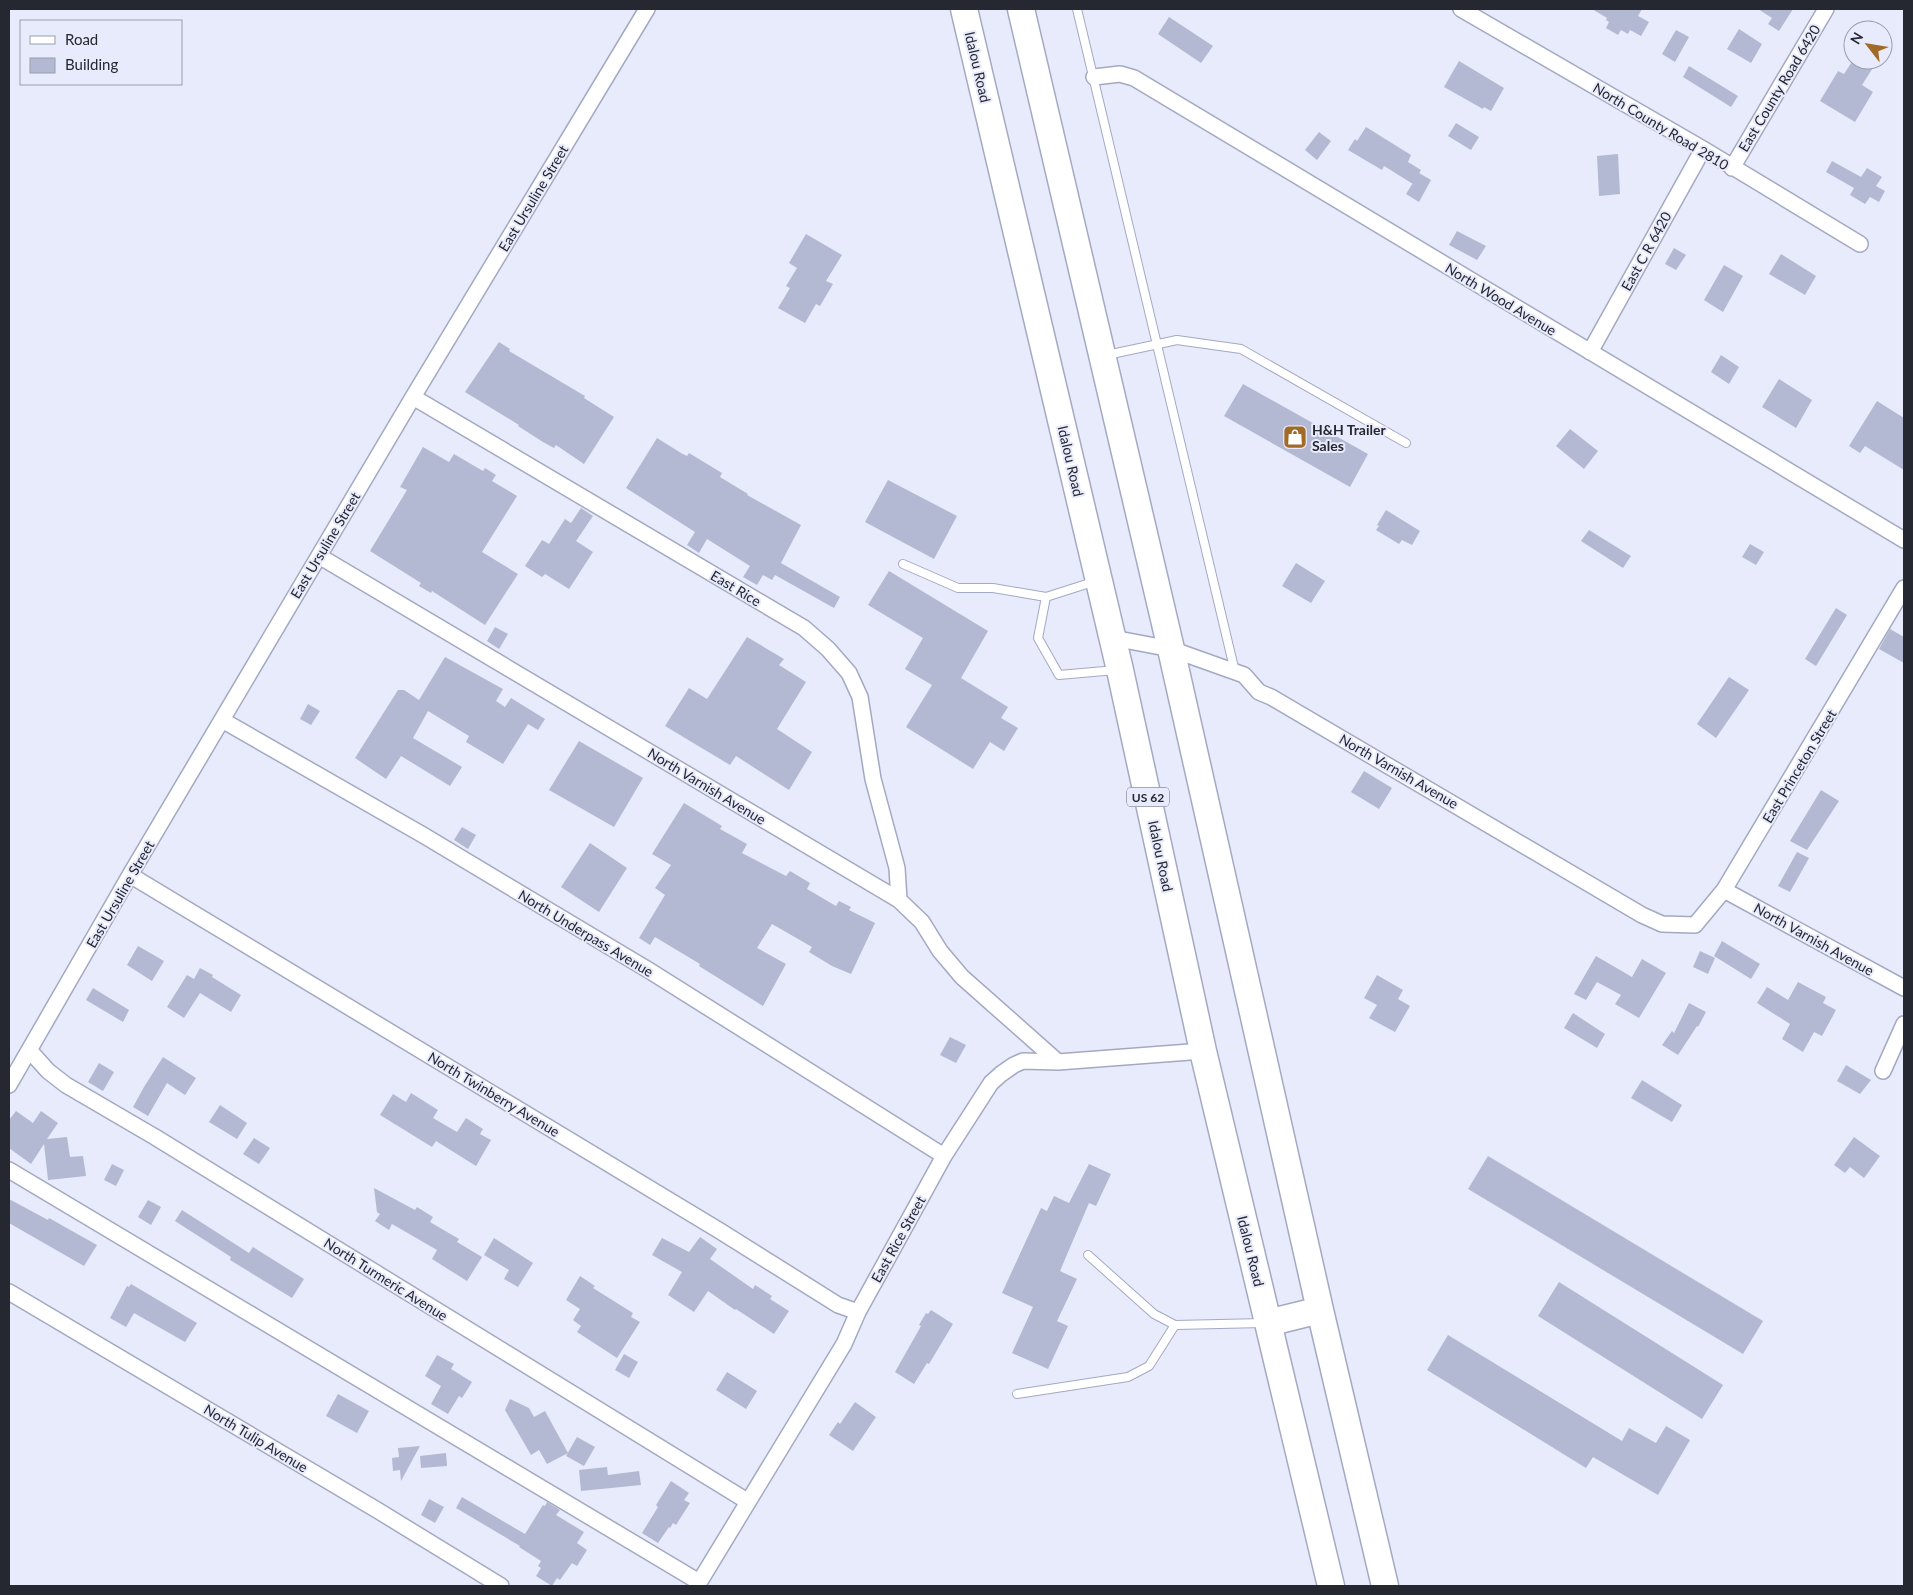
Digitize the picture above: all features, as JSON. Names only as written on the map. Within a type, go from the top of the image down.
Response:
[{"type":"highway","name":"Idalou Road","points":[[964,9],[1100,580],[1203,1051],[1330,1586]]},
{"type":"highway","points":[[1023,17],[1171,649],[1320,1310],[1385,1586]]},
{"type":"highway","points":[[1268,1323],[1320,1310]]},
{"type":"street","name":"East Ursuline Street","points":[[9,1085],[130,875],[413,397],[647,9]]},
{"type":"street","name":"North County Road 2810","points":[[1461,9],[1860,244]]},
{"type":"street","name":"East County Road 6420","points":[[1732,168],[1826,9]]},
{"type":"street","name":"North Wood Avenue","points":[[1094,77],[1120,74],[1134,78],[1904,540]]},
{"type":"street","name":"East C R 6420","points":[[1590,352],[1703,150]]},
{"type":"street","name":"East Rice","points":[[413,397],[804,628],[828,649],[849,673],[860,697],[873,779],[897,868],[899,900]]},
{"type":"street","name":"North Varnish Avenue","points":[[319,556],[899,900],[922,922],[940,951],[962,977],[1058,1062]]},
{"type":"street","name":"East Princeton Street","points":[[1678,924],[1695,925],[1724,890],[1904,588]]},
{"type":"street","name":"North Varnish Avenue","points":[[1113,638],[1171,649],[1244,675],[1259,692],[1280,702],[1642,915],[1662,924],[1678,924]]},
{"type":"street","name":"North Underpass Avenue","points":[[222,720],[423,835],[633,961],[944,1156]]},
{"type":"street","name":"North Twinberry Avenue","points":[[130,875],[720,1231],[838,1306],[858,1312]]},
{"type":"street","name":"North Varnish Avenue","points":[[1724,890],[1904,988]]},
{"type":"street","points":[[1883,1071],[1904,1024]]},
{"type":"street","name":"North Turmeric Avenue","points":[[30,1051],[48,1071],[66,1085],[155,1137],[747,1501]]},
{"type":"street","name":"East Rice Street","points":[[698,1584],[844,1344],[858,1312],[944,1156],[991,1084],[1001,1074],[1024,1061],[1058,1062],[1203,1051]]},
{"type":"street","points":[[9,1170],[698,1584]]},
{"type":"street","name":"North Tulip Avenue","points":[[9,1292],[377,1510],[501,1586]]},
{"type":"lane","points":[[1077,9],[1235,672]]},
{"type":"lane","points":[[1102,356],[1178,340],[1241,350],[1406,443]]},
{"type":"lane","points":[[903,564],[958,588],[993,588],[1046,597],[1100,580]]},
{"type":"lane","points":[[1046,597],[1038,638],[1060,675],[1120,670]]},
{"type":"lane","points":[[1088,1254],[1154,1314],[1175,1325],[1268,1323]]},
{"type":"lane","points":[[1017,1394],[1128,1377],[1149,1366],[1175,1325]]},
{"type":"building","points":[[1592,9],[1642,9],[1638,16],[1649,22],[1641,36],[1630,30],[1628,34],[1621,30],[1618,35],[1606,28],[1609,22],[1606,20],[1607,18]]},
{"type":"building","points":[[1758,9],[1793,9],[1779,31],[1768,24],[1772,18]]},
{"type":"building","points":[[1169,17],[1213,46],[1201,63],[1158,34]]},
{"type":"building","points":[[1739,29],[1762,44],[1751,63],[1727,49]]},
{"type":"building","points":[[1676,30],[1689,37],[1675,62],[1662,54]]},
{"type":"building","points":[[1459,61],[1504,88],[1491,111],[1484,107],[1483,109],[1444,87]]},
{"type":"building","points":[[1689,66],[1738,96],[1731,107],[1683,77]]},
{"type":"building","points":[[1847,70],[1872,70],[1862,85],[1873,92],[1855,122],[1820,101],[1838,71],[1844,74]]},
{"type":"building","points":[[1456,123],[1479,137],[1471,150],[1448,136]]},
{"type":"building","points":[[1366,127],[1411,155],[1408,162],[1421,170],[1413,184],[1384,166],[1382,170],[1348,150],[1355,139],[1357,141]]},
{"type":"building","points":[[1319,132],[1331,141],[1317,160],[1305,150]]},
{"type":"building","points":[[1618,154],[1620,194],[1599,196],[1597,156]]},
{"type":"building","points":[[1832,161],[1861,177],[1867,168],[1882,177],[1876,186],[1885,191],[1879,202],[1870,197],[1865,204],[1850,195],[1854,188],[1826,172]]},
{"type":"building","points":[[1419,173],[1431,180],[1419,202],[1406,194]]},
{"type":"building","points":[[1457,231],[1486,246],[1477,260],[1449,245]]},
{"type":"building","points":[[806,234],[842,255],[826,281],[833,284],[820,306],[816,304],[805,323],[778,308],[790,288],[786,286],[797,268],[789,263]]},
{"type":"building","points":[[1674,248],[1686,255],[1676,270],[1665,264]]},
{"type":"building","points":[[1781,254],[1816,276],[1805,295],[1769,274]]},
{"type":"building","points":[[1724,265],[1743,276],[1723,312],[1704,300]]},
{"type":"building","points":[[499,342],[510,349],[509,351],[585,396],[584,398],[614,417],[584,464],[556,445],[554,448],[543,442],[465,392]]},
{"type":"building","points":[[1721,355],[1739,367],[1729,384],[1711,372]]},
{"type":"building","points":[[1779,379],[1812,400],[1796,428],[1762,407]]},
{"type":"building","points":[[1243,384],[1368,454],[1350,487],[1224,416]]},
{"type":"building","points":[[1877,401],[1904,418],[1904,470],[1865,446],[1860,453],[1849,446]]},
{"type":"building","points":[[1570,429],[1598,451],[1584,469],[1556,446]]},
{"type":"building","points":[[657,438],[687,456],[689,453],[722,473],[720,477],[747,495],[801,525],[781,563],[840,597],[834,608],[775,575],[772,580],[763,575],[757,585],[743,577],[750,566],[707,539],[699,553],[687,545],[695,532],[626,488]]},
{"type":"building","points":[[423,447],[449,462],[454,454],[483,471],[485,468],[496,475],[492,481],[517,496],[482,552],[518,574],[485,625],[432,591],[431,593],[419,586],[421,583],[370,551],[407,490],[400,487]]},
{"type":"building","points":[[888,480],[957,516],[934,559],[865,522]]},
{"type":"building","points":[[581,508],[593,516],[576,541],[593,552],[569,589],[545,574],[542,577],[525,566],[542,540],[549,544],[565,519],[571,523]]},
{"type":"building","points":[[1386,510],[1420,531],[1412,545],[1402,540],[1399,544],[1376,530]]},
{"type":"building","points":[[1589,530],[1631,556],[1623,568],[1581,541]]},
{"type":"building","points":[[1750,544],[1764,552],[1756,565],[1742,557]]},
{"type":"building","points":[[1296,563],[1325,581],[1311,603],[1282,586]]},
{"type":"building","points":[[889,571],[988,631],[961,678],[1008,707],[1001,718],[1018,728],[1004,751],[990,742],[973,769],[906,727],[932,685],[905,669],[923,638],[868,605]]},
{"type":"building","points":[[1836,608],[1847,615],[1816,666],[1805,659]]},
{"type":"building","points":[[495,627],[508,634],[499,649],[487,641]]},
{"type":"building","points":[[1890,629],[1904,637],[1904,663],[1879,649]]},
{"type":"building","points":[[747,637],[784,659],[779,665],[806,682],[777,729],[812,752],[789,790],[736,756],[730,765],[665,726],[689,688],[707,699]]},
{"type":"building","points":[[445,657],[503,689],[496,701],[505,707],[511,698],[545,719],[538,730],[528,724],[503,764],[466,742],[469,736],[428,711],[413,738],[462,767],[450,786],[401,756],[386,779],[355,758],[398,690],[404,690],[419,700]]},
{"type":"building","points":[[1729,677],[1749,690],[1716,738],[1697,724]]},
{"type":"building","points":[[308,704],[320,711],[311,725],[300,719]]},
{"type":"building","points":[[579,741],[643,778],[614,827],[549,790]]},
{"type":"building","points":[[1364,771],[1392,788],[1379,809],[1351,792]]},
{"type":"building","points":[[1821,790],[1839,801],[1807,850],[1790,841]]},
{"type":"building","points":[[684,803],[722,826],[720,829],[747,844],[742,853],[786,876],[790,871],[810,883],[807,889],[836,906],[839,901],[851,907],[849,910],[875,923],[851,974],[832,966],[809,952],[812,947],[772,924],[757,948],[786,964],[763,1006],[655,937],[650,945],[639,938],[665,895],[655,888],[671,865],[652,854]]},
{"type":"building","points":[[462,827],[476,835],[468,849],[454,840]]},
{"type":"building","points":[[590,843],[627,868],[599,912],[561,887]]},
{"type":"building","points":[[1797,852],[1809,858],[1790,892],[1778,886]]},
{"type":"building","points":[[1722,941],[1760,964],[1751,979],[1714,956]]},
{"type":"building","points":[[138,946],[164,961],[152,981],[127,965]]},
{"type":"building","points":[[1700,951],[1715,958],[1708,974],[1693,967]]},
{"type":"building","points":[[1596,956],[1632,977],[1642,959],[1666,973],[1639,1018],[1615,1004],[1621,995],[1597,982],[1586,1000],[1574,994]]},
{"type":"building","points":[[200,968],[241,995],[231,1012],[200,993],[184,1018],[167,1007],[187,975],[194,979]]},
{"type":"building","points":[[1377,975],[1403,990],[1398,999],[1410,1006],[1395,1032],[1369,1018],[1377,1005],[1364,998]]},
{"type":"building","points":[[1798,982],[1826,997],[1823,1003],[1836,1010],[1822,1036],[1814,1032],[1803,1052],[1782,1039],[1790,1024],[1757,1003],[1767,987],[1788,1000]]},
{"type":"building","points":[[93,988],[129,1010],[123,1022],[86,1000]]},
{"type":"building","points":[[1689,1003],[1706,1012],[1678,1055],[1662,1045],[1672,1031],[1674,1033]]},
{"type":"building","points":[[1573,1013],[1605,1034],[1597,1048],[1564,1028]]},
{"type":"building","points":[[950,1037],[966,1045],[956,1063],[940,1055]]},
{"type":"building","points":[[163,1057],[196,1078],[185,1095],[167,1083],[148,1116],[133,1107]]},
{"type":"building","points":[[99,1063],[114,1072],[103,1091],[88,1082]]},
{"type":"building","points":[[1846,1065],[1871,1080],[1860,1094],[1837,1081]]},
{"type":"building","points":[[1642,1080],[1682,1105],[1672,1122],[1631,1098]]},
{"type":"building","points":[[411,1093],[438,1110],[433,1118],[457,1132],[466,1118],[483,1129],[480,1134],[491,1140],[476,1166],[436,1141],[432,1147],[380,1115],[393,1094],[406,1102]]},
{"type":"building","points":[[220,1105],[247,1123],[237,1139],[209,1122]]},
{"type":"building","points":[[16,1111],[33,1123],[41,1111],[58,1123],[47,1139],[67,1137],[70,1157],[83,1156],[86,1176],[48,1180],[44,1144],[31,1164],[9,1148],[9,1120]]},
{"type":"building","points":[[1854,1137],[1880,1156],[1864,1178],[1850,1167],[1845,1173],[1834,1165]]},
{"type":"building","points":[[254,1138],[270,1148],[259,1164],[243,1154]]},
{"type":"building","points":[[1488,1156],[1763,1321],[1743,1354],[1468,1189]]},
{"type":"building","points":[[112,1164],[124,1170],[116,1186],[104,1180]]},
{"type":"building","points":[[1089,1164],[1111,1174],[1096,1206],[1089,1203],[1060,1271],[1077,1279],[1057,1321],[1068,1326],[1048,1369],[1012,1353],[1033,1307],[1002,1293],[1041,1208],[1047,1211],[1054,1196],[1069,1203]]},
{"type":"building","points":[[374,1188],[415,1210],[417,1207],[433,1217],[430,1222],[459,1239],[457,1242],[482,1257],[467,1281],[432,1259],[437,1250],[392,1224],[389,1230],[375,1221],[380,1214],[377,1212]]},
{"type":"building","points":[[9,1199],[48,1220],[49,1218],[97,1245],[84,1266],[9,1223]]},
{"type":"building","points":[[148,1200],[161,1207],[151,1225],[138,1217]]},
{"type":"building","points":[[182,1210],[249,1253],[253,1247],[304,1279],[292,1298],[230,1260],[231,1257],[175,1221]]},
{"type":"building","points":[[700,1237],[717,1249],[710,1259],[753,1289],[755,1285],[772,1296],[770,1299],[789,1311],[774,1334],[708,1291],[694,1312],[668,1295],[682,1272],[652,1255],[662,1238],[689,1252]]},
{"type":"building","points":[[494,1238],[533,1263],[518,1287],[504,1279],[509,1270],[484,1255]]},
{"type":"building","points":[[580,1276],[595,1286],[593,1288],[633,1313],[631,1317],[640,1322],[617,1358],[577,1332],[581,1326],[573,1320],[580,1309],[566,1300]]},
{"type":"building","points":[[1559,1282],[1723,1385],[1702,1419],[1538,1316]]},
{"type":"building","points":[[131,1284],[197,1323],[185,1342],[134,1313],[126,1327],[110,1318],[127,1286],[129,1287]]},
{"type":"building","points":[[931,1310],[953,1324],[929,1364],[927,1363],[914,1384],[895,1372],[921,1326],[919,1325],[926,1313],[928,1314]]},
{"type":"building","points":[[1448,1335],[1622,1441],[1629,1428],[1656,1443],[1666,1426],[1690,1440],[1658,1495],[1593,1457],[1586,1468],[1427,1370]]},
{"type":"building","points":[[624,1354],[638,1362],[629,1378],[615,1370]]},
{"type":"building","points":[[437,1355],[454,1364],[451,1369],[472,1382],[462,1398],[459,1396],[448,1414],[431,1404],[441,1386],[425,1376]]},
{"type":"building","points":[[727,1372],[757,1391],[746,1409],[716,1390]]},
{"type":"building","points":[[338,1394],[369,1411],[357,1433],[326,1416]]},
{"type":"building","points":[[510,1399],[529,1408],[534,1417],[545,1411],[568,1453],[547,1464],[539,1450],[531,1455],[505,1410]]},
{"type":"building","points":[[855,1402],[876,1417],[853,1451],[829,1435],[838,1422],[840,1424]]},
{"type":"building","points":[[577,1437],[595,1447],[584,1466],[566,1456]]},
{"type":"building","points":[[420,1446],[401,1481],[400,1470],[393,1471],[392,1458],[399,1457],[398,1448]]},
{"type":"building","points":[[446,1453],[447,1466],[421,1468],[420,1456]]},
{"type":"building","points":[[607,1467],[608,1475],[639,1471],[641,1485],[581,1491],[579,1470]]},
{"type":"building","points":[[671,1481],[689,1493],[684,1500],[690,1503],[676,1525],[673,1523],[669,1527],[658,1543],[642,1533]]},
{"type":"building","points":[[462,1497],[525,1534],[543,1505],[545,1506],[547,1502],[560,1510],[556,1515],[584,1532],[577,1543],[587,1550],[577,1566],[572,1563],[560,1580],[557,1578],[552,1586],[536,1576],[541,1568],[538,1566],[541,1561],[520,1546],[456,1508]]},
{"type":"building","points":[[429,1499],[444,1507],[435,1523],[421,1515]]},
{"type":"place","name":"H&H Trailer Sales","points":[[1295,437]]}]
